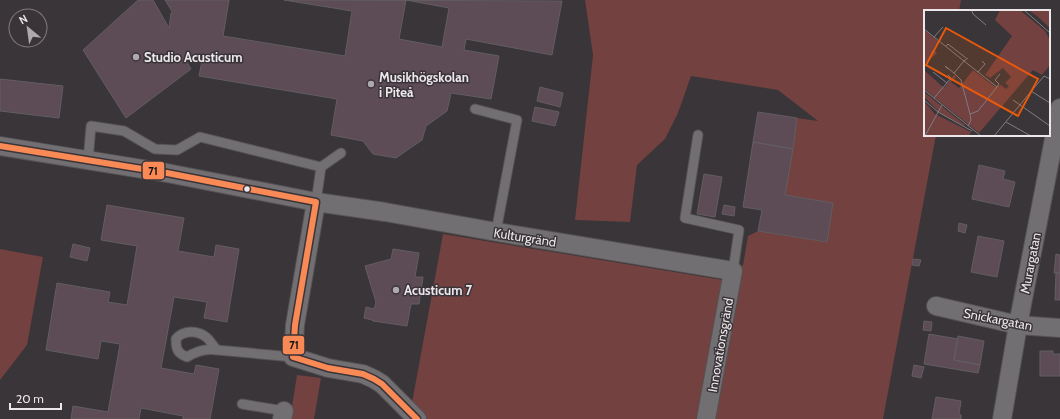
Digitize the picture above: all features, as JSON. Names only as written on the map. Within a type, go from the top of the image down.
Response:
[{"type":"street","name":"Murargatan","points":[[1002,419],[1018,325],[1057,144],[1060,108]]},
{"type":"street","name":"Kulturgränd","points":[[0,146],[167,173],[316,202],[385,212],[733,271]]},
{"type":"street","points":[[316,202],[295,325],[293,356],[328,368],[358,373],[374,379],[382,384],[417,419]]},
{"type":"street","name":"Innovationsgränd","points":[[706,419],[733,271]]},
{"type":"street","name":"Snickargatan","points":[[936,306],[1018,325],[1060,328]]},
{"type":"lane","points":[[475,109],[517,120],[496,232]]},
{"type":"lane","points":[[88,161],[91,126],[124,131],[155,149],[177,150],[200,137],[321,167]]},
{"type":"lane","points":[[698,135],[685,218],[739,230],[733,271]]},
{"type":"lane","points":[[316,202],[321,167],[341,153]]},
{"type":"lane","points":[[216,350],[293,356]]},
{"type":"lane","points":[[242,404],[283,415]]},
{"type":"shaded area","points":[[585,0],[961,0],[959,10],[924,10],[924,136],[936,136],[883,419],[409,419],[443,234],[723,280],[743,265],[748,236],[758,231],[827,242],[833,203],[785,195],[797,118],[818,121],[778,90],[691,76],[678,113],[665,139],[637,165],[630,222],[575,220],[593,55]]},
{"type":"shaded area","points":[[0,249],[43,257],[27,345],[0,380]]},
{"type":"shaded area","points":[[297,375],[321,378],[314,419],[290,419]]},
{"type":"building","name":"Musikhögskolan i Piteå","points":[[138,0],[153,0],[169,28],[171,13],[173,13],[165,0],[229,0],[223,36],[345,56],[352,11],[284,0],[406,0],[399,39],[442,47],[449,8],[408,0],[562,1],[552,55],[466,39],[464,50],[499,56],[491,99],[451,93],[447,111],[426,126],[422,140],[396,158],[373,154],[363,141],[331,135],[337,99],[199,76],[202,61],[185,59],[191,69],[126,118],[83,50]]},
{"type":"building","points":[[0,79],[63,86],[59,118],[0,111]]},
{"type":"building","points":[[540,87],[563,93],[560,107],[537,101]]},
{"type":"building","points":[[535,107],[559,112],[555,126],[532,121]]},
{"type":"building","points":[[758,112],[797,118],[793,149],[753,142]]},
{"type":"building","points":[[753,142],[793,149],[785,195],[833,203],[827,242],[758,231],[762,210],[743,207]]},
{"type":"building","points":[[979,165],[1005,171],[1003,179],[1015,182],[1009,207],[972,199]]},
{"type":"building","points":[[704,174],[722,177],[715,217],[697,214]]},
{"type":"building","points":[[107,205],[184,218],[178,251],[214,257],[216,245],[239,249],[227,322],[204,318],[207,302],[174,297],[161,368],[194,374],[196,365],[219,369],[210,419],[183,419],[183,416],[141,408],[139,419],[71,419],[73,406],[108,412],[120,344],[101,341],[98,359],[46,350],[57,283],[110,292],[108,302],[127,305],[137,246],[101,240]]},
{"type":"building","points":[[724,205],[735,207],[734,216],[722,214]]},
{"type":"building","points":[[959,223],[967,225],[965,233],[958,231]]},
{"type":"building","points":[[978,236],[1004,241],[997,277],[971,272]]},
{"type":"building","points":[[73,244],[90,248],[87,261],[70,257]]},
{"type":"building","name":"Acusticum 7","points":[[393,249],[419,253],[415,277],[423,277],[419,304],[411,304],[407,326],[373,321],[364,318],[366,307],[374,309],[376,302],[365,266],[391,259]]},
{"type":"building","points":[[1056,254],[1060,255],[1060,273],[1054,273]]},
{"type":"building","points":[[913,259],[921,260],[919,266],[912,265]]},
{"type":"building","points":[[1056,273],[1060,273],[1060,300],[1055,300]]},
{"type":"building","points":[[924,321],[932,322],[931,331],[923,330]]},
{"type":"building","points":[[929,334],[958,339],[954,360],[980,365],[978,373],[924,364]]},
{"type":"building","points":[[958,336],[984,341],[980,365],[954,360]]},
{"type":"building","points":[[1040,351],[1053,351],[1053,354],[1060,354],[1060,376],[1040,376]]},
{"type":"building","points":[[914,365],[924,367],[921,378],[912,376]]},
{"type":"building","points":[[936,397],[961,401],[959,414],[961,415],[961,419],[932,419]]},
{"type":"transit line","name":"71","points":[[0,146],[167,173],[316,202],[295,325],[293,357],[328,368],[363,374],[374,379],[382,384],[417,419]]},
{"type":"place","name":"Studio Acusticum","points":[[136,57]]},
{"type":"place","name":"Musikhögskolan i Piteå","points":[[371,84]]},
{"type":"place","name":"Acusticum 7","points":[[396,290]]}]
